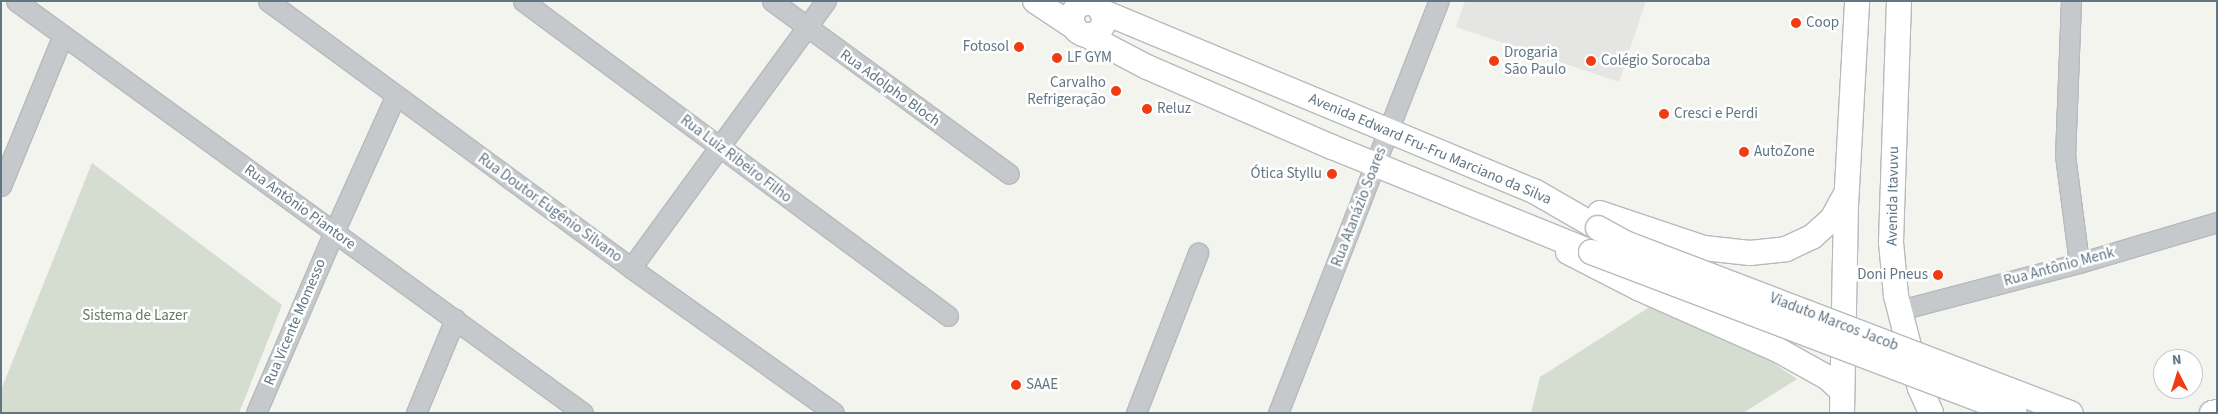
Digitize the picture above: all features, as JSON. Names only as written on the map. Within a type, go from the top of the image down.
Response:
[{"type":"main road","points":[[1035,1],[1080,31],[1147,67],[1375,165],[1544,233],[1561,249],[1638,288],[1778,350],[1828,378],[1842,402]]},
{"type":"main road","points":[[1842,402],[1847,192],[1857,1]]},
{"type":"main road","name":"Avenida Itavuvu","points":[[1899,1],[1891,242],[1896,296],[1920,388]]},
{"type":"main road","points":[[1080,31],[1072,20],[1075,10],[1083,4],[1095,5]]},
{"type":"main road","name":"Avenida Edward Fru-Fru Marciano da Silva","points":[[1095,5],[1534,192],[1598,228],[1843,316]]},
{"type":"main road","points":[[1534,192],[1704,248],[1750,253],[1786,249],[1812,237],[1832,219],[1847,192]]},
{"type":"main road","name":"Viaduto Marcos Jacob","points":[[1598,228],[1613,238],[2071,413]]},
{"type":"main road","name":"Viaduto Marcos Jacob","points":[[1544,233],[2014,413]]},
{"type":"main road","name":"Avenida Itavuvu","points":[[1843,316],[1875,334],[1902,360],[1920,388],[1931,413]]},
{"type":"main road","points":[[2212,413],[2217,412]]},
{"type":"street","name":"Rua Antônio Piantore","points":[[16,1],[584,413]]},
{"type":"street","name":"Rua Doutor Eugênio Silvano","points":[[268,1],[631,268],[834,413]]},
{"type":"street","name":"Rua Luiz Ribeiro Filho","points":[[523,1],[948,316]]},
{"type":"street","name":"Rua Adolpho Bloch","points":[[772,1],[1009,174]]},
{"type":"street","points":[[631,268],[826,1]]},
{"type":"street","name":"Rua Atanázio Soares","points":[[1278,413],[1439,1]]},
{"type":"street","points":[[2071,1],[2065,155],[2079,263]]},
{"type":"street","points":[[1,186],[63,35]]},
{"type":"street","name":"Rua Vicente Momesso","points":[[256,413],[334,232],[396,96]]},
{"type":"street","name":"Rua Antônio Menk","points":[[1900,310],[2079,263],[2217,222]]},
{"type":"street","points":[[1136,413],[1198,253]]},
{"type":"street","points":[[416,413],[455,319]]},
{"type":"shaded area","name":"Colégio Sorocaba","points":[[1465,1],[1646,1],[1619,82],[1456,27]]},
{"type":"green space","name":"Sistema de Lazer","points":[[92,163],[282,305],[239,413],[1,413],[1,390]]},
{"type":"green space","points":[[1651,306],[1754,350],[1797,379],[1743,413],[1531,413],[1540,377]]},
{"type":"place","name":"Coop","points":[[1796,23]]},
{"type":"place","name":"Fotosol","points":[[1019,47]]},
{"type":"place","name":"LF GYM","points":[[1057,58]]},
{"type":"place","name":"Drogaria São Paulo","points":[[1494,61]]},
{"type":"place","name":"Colégio Sorocaba","points":[[1591,61]]},
{"type":"place","name":"Carvalho Refrigeração","points":[[1116,91]]},
{"type":"place","name":"Reluz","points":[[1147,109]]},
{"type":"place","name":"Cresci e Perdi","points":[[1664,114]]},
{"type":"place","name":"AutoZone","points":[[1744,152]]},
{"type":"place","name":"Ótica Styllu","points":[[1332,174]]},
{"type":"place","name":"Doni Pneus","points":[[1938,275]]},
{"type":"place","name":"SAAE","points":[[1016,385]]}]
